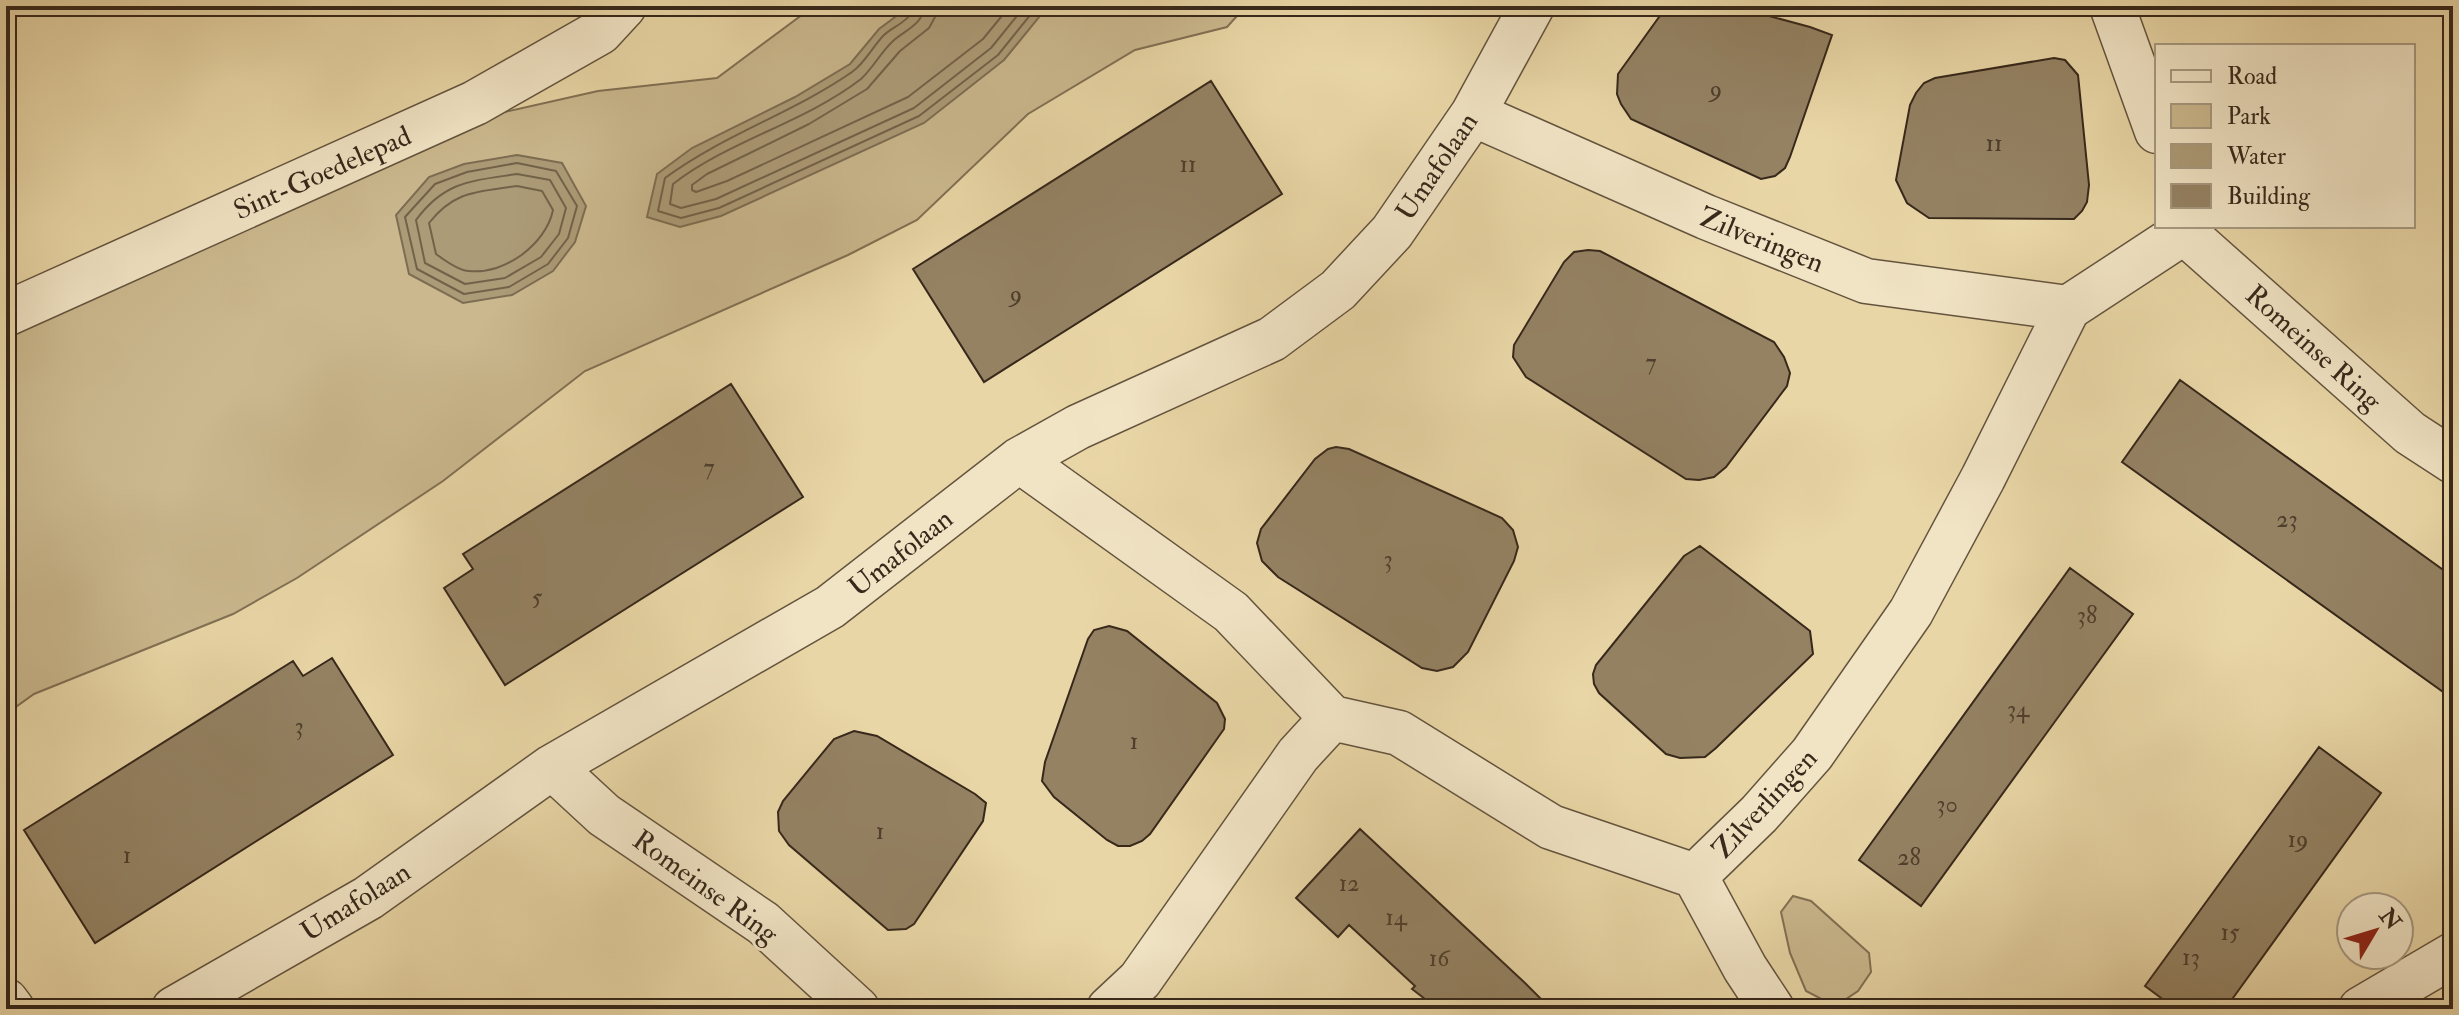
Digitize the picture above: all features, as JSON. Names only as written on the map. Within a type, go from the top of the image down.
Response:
[{"type":"street","name":"Sint-Goedelepad","points":[[6,314],[475,103],[600,32],[624,6]]},
{"type":"street","name":"Umafolaan","points":[[174,1009],[368,898],[552,767],[830,607],[1019,460],[1078,427],[1272,339],[1338,290],[1392,232],[1473,114],[1532,6]]},
{"type":"street","points":[[2112,6],[2155,125]]},
{"type":"street","name":"Zilveringen","points":[[1473,114],[1706,217],[1866,281],[2068,308]]},
{"type":"street","points":[[2068,308],[2183,229]]},
{"type":"street","name":"Romeinse Ring","points":[[2183,229],[2410,433],[2453,461]]},
{"type":"street","name":"Zilverlingen","points":[[1332,718],[1399,733],[1551,827],[1695,876],[1759,814],[1812,754],[1911,612],[1983,478],[2068,308]]},
{"type":"street","points":[[1019,460],[1231,612],[1332,718],[1298,755],[1140,980],[1109,1009]]},
{"type":"street","name":"Romeinse Ring","points":[[552,767],[604,815],[763,923],[857,1009]]},
{"type":"street","points":[[1695,876],[1745,968],[1772,1009]]},
{"type":"street","points":[[2361,1009],[2453,955]]},
{"type":"street","points":[[6,1001],[12,1009]]},
{"type":"green space","points":[[814,6],[1246,6],[1227,27],[1135,50],[1028,114],[917,220],[848,255],[585,371],[443,481],[297,578],[233,614],[34,694],[6,714],[6,331],[487,116],[598,91],[717,78]]},
{"type":"green space","points":[[1793,896],[1811,901],[1869,953],[1871,972],[1858,991],[1846,999],[1829,1003],[1806,991],[1790,953],[1781,912]]},
{"type":"water","points":[[910,6],[1040,6],[1040,16],[1004,60],[924,123],[721,216],[680,227],[647,217],[657,174],[692,148],[795,97],[850,64],[879,29]]},
{"type":"water","points":[[517,155],[562,163],[586,206],[575,242],[553,271],[512,295],[463,303],[409,274],[396,215],[429,177],[464,164]]},
{"type":"building","points":[[1667,6],[1732,6],[1832,35],[1790,157],[1785,168],[1775,176],[1761,179],[1631,119],[1621,104],[1617,94],[1618,74]]},
{"type":"building","points":[[2054,58],[2065,60],[2078,75],[2089,185],[2087,202],[2074,219],[1929,218],[1907,203],[1896,180],[1910,105],[1924,83],[1935,78]]},
{"type":"building","points":[[1211,81],[1282,194],[984,382],[913,269]]},
{"type":"building","points":[[1600,251],[1774,342],[1784,357],[1790,373],[1787,386],[1726,467],[1714,477],[1686,479],[1526,377],[1513,357],[1514,345],[1564,262],[1574,252]]},
{"type":"building","points":[[2180,380],[2453,577],[2453,699],[2122,462]]},
{"type":"building","points":[[731,384],[803,497],[505,685],[444,588],[473,569],[463,554]]},
{"type":"building","points":[[1336,447],[1349,449],[1502,518],[1513,530],[1518,547],[1514,561],[1468,652],[1453,667],[1437,671],[1422,668],[1278,577],[1262,561],[1257,543],[1261,529],[1315,459]]},
{"type":"building","points":[[1700,546],[1810,631],[1813,654],[1705,757],[1680,758],[1666,754],[1599,693],[1593,674],[1596,665],[1684,556]]},
{"type":"building","points":[[2070,568],[2133,614],[1921,906],[1859,860]]},
{"type":"building","points":[[1109,626],[1127,631],[1217,703],[1225,719],[1224,729],[1150,834],[1130,846],[1118,846],[1107,840],[1054,797],[1042,781],[1045,762],[1088,639],[1094,630]]},
{"type":"building","points":[[332,658],[393,755],[95,943],[24,830],[293,661],[303,676]]},
{"type":"building","points":[[854,731],[877,736],[986,803],[983,821],[914,924],[906,929],[888,930],[789,845],[779,831],[778,812],[783,801],[834,739]]},
{"type":"building","points":[[2319,747],[2381,793],[2225,1009],[2176,1009],[2145,986]]},
{"type":"building","points":[[1360,829],[1551,1009],[1438,1009],[1412,989],[1415,986],[1349,925],[1338,937],[1296,898]]}]
